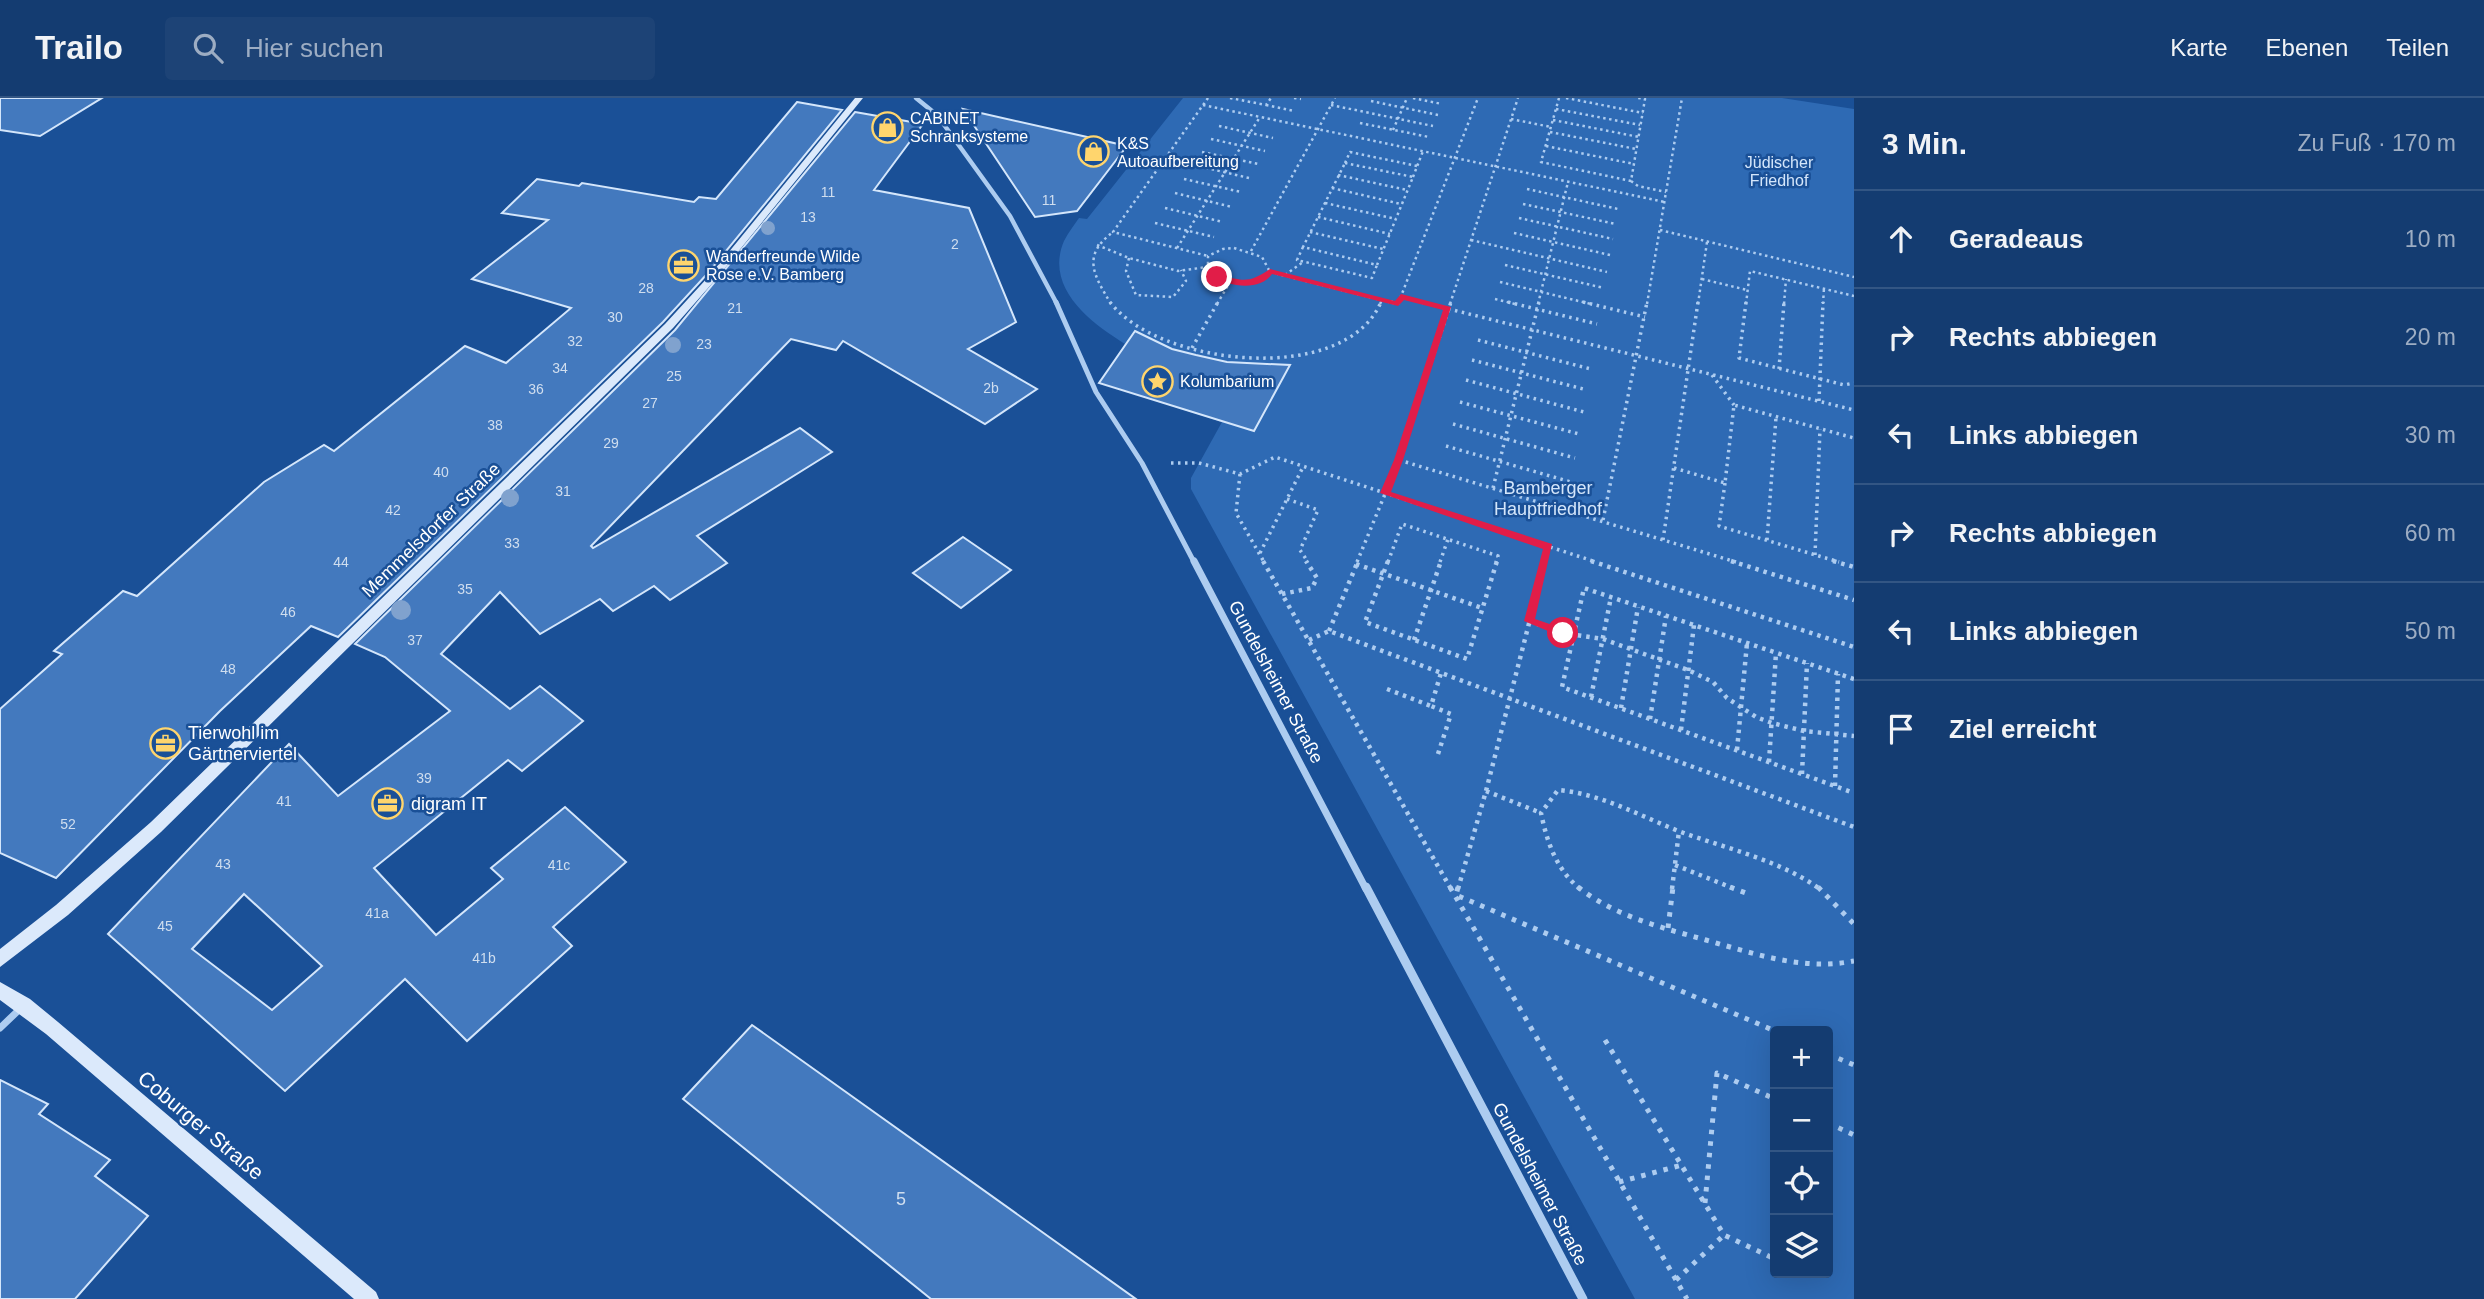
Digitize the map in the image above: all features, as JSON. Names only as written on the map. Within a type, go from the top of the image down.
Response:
[{"type":"main road","name":"Memmelsdorfer Straße","points":[[0,959],[62,910],[156,827],[669,326],[713,277],[859,98]]},
{"type":"main road","name":"Coburger Straße","points":[[0,990],[24,1005],[369,1299]]},
{"type":"street","name":"Gundelsheimer Straße","points":[[916,98],[937,115],[948,129],[981,173],[1028,246],[1070,331],[1096,392],[1142,463],[1583,1299]]},
{"type":"lane","points":[[0,1028],[24,1005]]},
{"type":"path","points":[[1208,98],[1112,232],[1097,245],[1093,256],[1093,271],[1098,286],[1108,301],[1142,328],[1192,348],[1250,358],[1306,354],[1330,348],[1358,333],[1376,314],[1382,300]]},
{"type":"path","points":[[1230,98],[1294,111]]},
{"type":"path","points":[[1266,105],[1271,98]]},
{"type":"path","points":[[1294,98],[1301,99]]},
{"type":"path","points":[[1251,251],[1335,98]]},
{"type":"path","points":[[1393,130],[1407,98]]},
{"type":"path","points":[[1413,98],[1442,104]]},
{"type":"path","points":[[1270,272],[1398,304],[1478,98]]},
{"type":"path","points":[[1329,632],[1399,460],[1518,98]]},
{"type":"path","points":[[1559,98],[1541,162],[1631,181],[1638,186],[1666,192]]},
{"type":"path","points":[[1566,98],[1643,113]]},
{"type":"path","points":[[1631,181],[1645,99],[1638,98]]},
{"type":"path","points":[[1603,520],[1638,356],[1682,98]]},
{"type":"path","points":[[1371,101],[1438,115]]},
{"type":"path","points":[[1203,105],[1665,202]]},
{"type":"path","points":[[1331,105],[1433,126]]},
{"type":"path","points":[[1556,109],[1640,125]]},
{"type":"path","points":[[1177,248],[1259,117]]},
{"type":"path","points":[[1511,119],[1551,127]]},
{"type":"path","points":[[1553,120],[1639,137]]},
{"type":"path","points":[[1360,123],[1429,137]]},
{"type":"path","points":[[1219,126],[1273,138]]},
{"type":"path","points":[[1550,132],[1636,149]]},
{"type":"path","points":[[1211,139],[1265,151]]},
{"type":"path","points":[[1546,146],[1634,163]]},
{"type":"path","points":[[1417,166],[1350,152],[1297,260],[1371,278],[1396,219],[1413,177],[1423,150]]},
{"type":"path","points":[[1202,152],[1258,164]]},
{"type":"path","points":[[1345,163],[1413,177]]},
{"type":"path","points":[[1194,165],[1250,178]]},
{"type":"path","points":[[1338,175],[1407,190]]},
{"type":"path","points":[[1184,179],[1241,192]]},
{"type":"path","points":[[1493,488],[1568,182]]},
{"type":"path","points":[[1332,188],[1402,204]]},
{"type":"path","points":[[1527,189],[1618,209]]},
{"type":"path","points":[[1175,193],[1232,206]]},
{"type":"path","points":[[1325,202],[1396,219]]},
{"type":"path","points":[[1523,204],[1616,224]]},
{"type":"path","points":[[1165,208],[1223,222]]},
{"type":"path","points":[[1318,217],[1390,233]]},
{"type":"path","points":[[1519,218],[1613,239]]},
{"type":"path","points":[[1155,223],[1214,237]]},
{"type":"path","points":[[1660,230],[1854,277]]},
{"type":"path","points":[[1112,232],[1208,256],[1223,248],[1251,251],[1265,258],[1270,265],[1270,272],[1266,278],[1256,282],[1230,282],[1217,277],[1207,267]]},
{"type":"path","points":[[1310,232],[1383,249]]},
{"type":"path","points":[[1514,233],[1610,255]]},
{"type":"path","points":[[1471,240],[1607,271]]},
{"type":"path","points":[[1663,540],[1707,242]]},
{"type":"path","points":[[1097,245],[1129,258],[1181,270],[1207,267]]},
{"type":"path","points":[[1303,247],[1377,265]]},
{"type":"path","points":[[1207,267],[1208,256]]},
{"type":"path","points":[[1129,258],[1126,271],[1136,295],[1173,298],[1186,281],[1181,270]]},
{"type":"path","points":[[1285,275],[1304,262]]},
{"type":"path","points":[[1506,265],[1604,288]]},
{"type":"path","points":[[1854,296],[1749,271],[1739,358],[1844,385],[1854,383]]},
{"type":"path","points":[[1702,279],[1747,290]]},
{"type":"path","points":[[1779,369],[1786,279]]},
{"type":"path","points":[[1192,348],[1230,282]]},
{"type":"path","points":[[1500,282],[1645,317]]},
{"type":"path","points":[[1819,401],[1824,289]]},
{"type":"path","points":[[1401,297],[1854,410]]},
{"type":"path","points":[[1495,299],[1597,324]]},
{"type":"path","points":[[1478,340],[1591,369]]},
{"type":"path","points":[[1472,360],[1587,390]]},
{"type":"path","points":[[1712,375],[1734,405],[1854,438]]},
{"type":"path","points":[[1466,380],[1584,412]]},
{"type":"path","points":[[1460,402],[1579,434]]},
{"type":"path","points":[[1734,405],[1719,526],[1854,567]]},
{"type":"path","points":[[1767,540],[1776,417]]},
{"type":"path","points":[[1453,424],[1575,458]]},
{"type":"path","points":[[1815,555],[1819,429]]},
{"type":"path","points":[[1446,446],[1571,482]]},
{"type":"path","points":[[1199,463],[1240,474],[1275,457],[1854,647]]},
{"type":"path","points":[[1399,460],[1603,520],[1854,600]]},
{"type":"path","points":[[1259,554],[1303,467]]},
{"type":"path","points":[[1674,468],[1725,483]]},
{"type":"path","points":[[1240,474],[1236,513],[1687,1299]]},
{"type":"path","points":[[1282,594],[1312,588],[1317,578],[1300,550],[1318,509],[1287,499]]},
{"type":"path","points":[[1402,524],[1498,556],[1467,659],[1365,622],[1383,574],[1402,524]]},
{"type":"path","points":[[1414,640],[1448,539]]},
{"type":"path","points":[[1456,895],[1486,791],[1548,547]]},
{"type":"path","points":[[1356,564],[1482,608]]},
{"type":"path","points":[[1854,679],[1584,588],[1562,687],[1854,793]]},
{"type":"path","points":[[1591,697],[1611,597]]},
{"type":"path","points":[[1620,708],[1638,607]]},
{"type":"path","points":[[1650,719],[1666,616]]},
{"type":"path","points":[[1529,621],[1574,635],[1603,639],[1688,670],[1713,682],[1727,698],[1772,723],[1804,731],[1854,736]]},
{"type":"path","points":[[1681,730],[1694,625]]},
{"type":"path","points":[[1309,640],[1329,632],[1854,827]]},
{"type":"path","points":[[1737,750],[1747,643]]},
{"type":"path","points":[[1769,762],[1776,653]]},
{"type":"path","points":[[1802,774],[1807,663]]},
{"type":"path","points":[[1431,706],[1441,673]]},
{"type":"path","points":[[1835,786],[1838,674]]},
{"type":"path","points":[[1387,689],[1451,714],[1438,754]]},
{"type":"path","points":[[1854,924],[1820,888],[1792,870],[1679,831],[1655,819],[1580,792],[1558,790],[1541,813],[1548,847],[1581,891],[1626,914],[1788,962],[1841,964],[1854,961]]},
{"type":"path","points":[[1486,791],[1541,813]]},
{"type":"path","points":[[1668,928],[1679,831]]},
{"type":"path","points":[[1675,865],[1751,895]]},
{"type":"path","points":[[1456,895],[1770,1029]]},
{"type":"path","points":[[1605,1040],[1724,1235],[1770,1257]]},
{"type":"path","points":[[1833,1056],[1854,1065]]},
{"type":"path","points":[[1705,1203],[1717,1073],[1770,1097]]},
{"type":"path","points":[[1833,1125],[1854,1135]]},
{"type":"path","points":[[1619,1182],[1682,1165]]},
{"type":"path","points":[[1676,1280],[1724,1235]]},
{"type":"green space","name":"Bamberger Hauptfriedhof","points":[[1183,98],[1782,98],[1854,109],[1854,1299],[1635,1299],[1191,489],[1191,478],[1222,422],[1099,383],[1125,344],[1085,315],[1066,289],[1060,274],[1059,258],[1064,241],[1079,218],[1087,219]]},
{"type":"building","points":[[0,98],[102,98],[40,136],[0,130]]},
{"type":"building","points":[[797,102],[842,110],[708,273],[663,322],[338,637],[311,626],[220,711],[56,878],[0,853],[0,709],[62,654],[54,651],[123,591],[137,596],[264,482],[324,445],[334,451],[465,346],[506,363],[571,308],[472,279],[548,220],[502,213],[537,179],[579,186],[582,183],[694,202],[699,197],[716,199]]},
{"type":"building","points":[[963,109],[1127,146],[1077,211],[1035,217]]},
{"type":"building","points":[[855,112],[923,124],[874,190],[969,208],[1016,322],[968,349],[1037,389],[985,424],[843,341],[836,350],[791,339],[591,546],[593,548],[800,428],[832,452],[697,536],[727,563],[670,600],[654,586],[613,611],[600,599],[540,634],[500,592],[441,654],[510,709],[540,686],[583,721],[522,771],[508,760],[374,868],[436,935],[503,879],[491,868],[565,807],[626,862],[553,927],[572,946],[467,1041],[405,979],[285,1091],[108,934],[289,744],[338,796],[450,711],[385,657],[355,644],[675,330]],"holes":[[[244,894],[322,966],[272,1010],[192,949]]]},
{"type":"building","points":[[1135,331],[1172,349],[1227,362],[1290,365],[1254,431],[1099,383]]},
{"type":"building","points":[[963,537],[1011,570],[961,608],[913,573]]},
{"type":"building","points":[[752,1025],[1136,1299],[931,1299],[683,1099]]},
{"type":"building","points":[[0,1080],[48,1104],[39,1114],[110,1160],[95,1176],[148,1216],[75,1299],[0,1299]]},
{"type":"place","name":"CABINET Schranksysteme","points":[[887,127]]},
{"type":"place","name":"K&S Autoaufbereitung","points":[[1094,152]]},
{"type":"place","name":"Wanderfreunde Wilde Rose e.V. Bamberg","points":[[683,265]]},
{"type":"place","name":"Kolumbarium","points":[[1157,381]]},
{"type":"place","name":"Tierwohl im Gärtnerviertel","points":[[165,743]]},
{"type":"place","name":"digram IT","points":[[388,804]]},
{"type":"route","points":[[1217,277],[1243,284],[1266,278],[1270,272],[1398,304],[1401,297],[1448,309],[1399,460],[1385,493],[1548,547],[1529,621],[1563,633]]},
{"type":"park label","name":"Jüdischer Friedhof","points":[[1779,171]]}]
